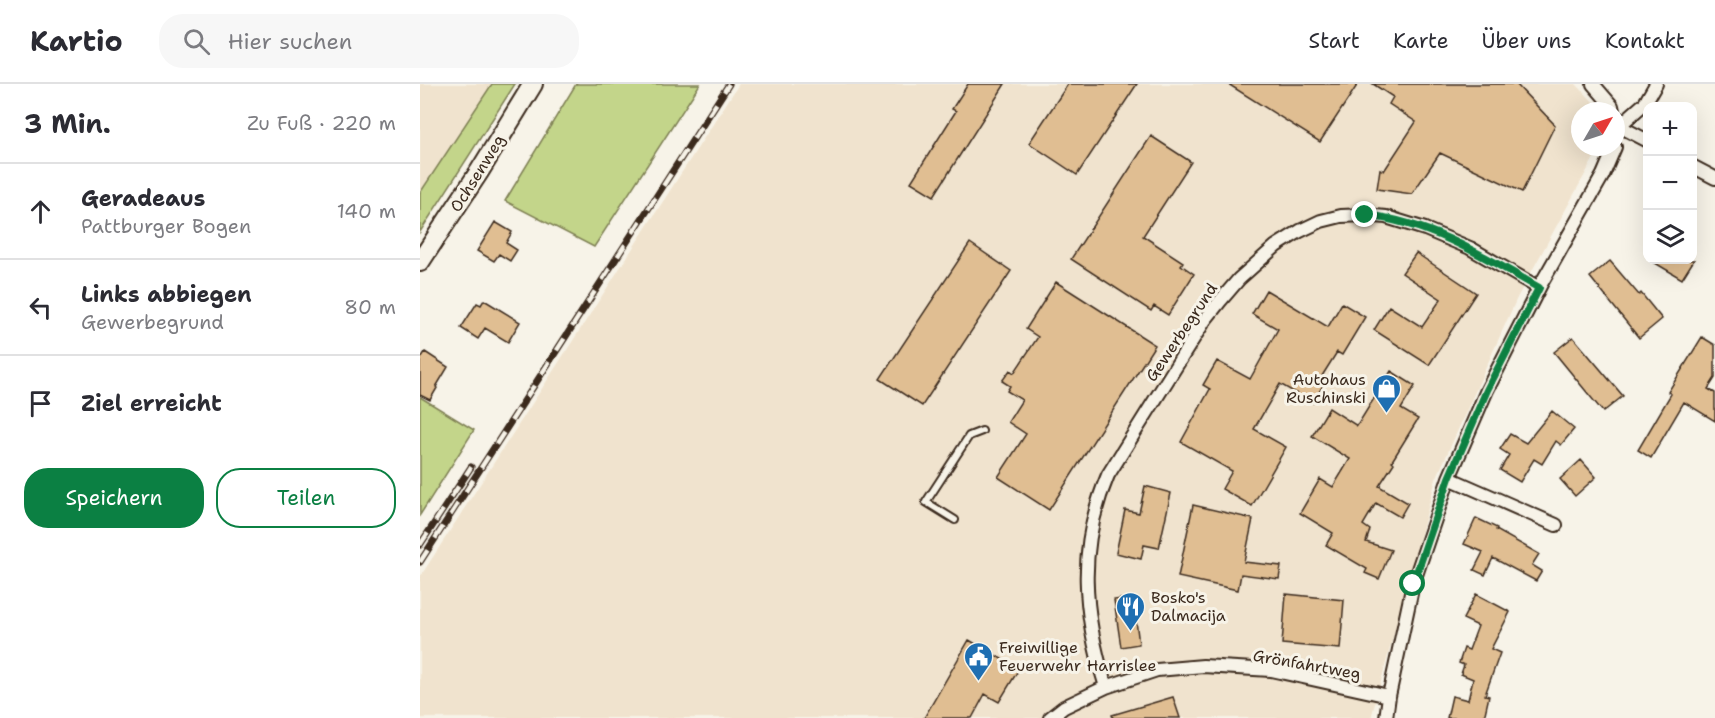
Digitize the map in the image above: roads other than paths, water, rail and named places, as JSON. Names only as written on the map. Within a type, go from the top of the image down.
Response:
[{"type":"main road","name":"Ochsenweg","points":[[420,261],[479,172],[533,84]]},
{"type":"street","points":[[1593,84],[1609,102]]},
{"type":"street","points":[[1625,117],[1645,103],[1656,84]]},
{"type":"street","points":[[1625,127],[1643,138]]},
{"type":"street","points":[[1386,718],[1413,584],[1449,478],[1487,390],[1539,288],[1603,175],[1611,156]]},
{"type":"street","points":[[1697,169],[1715,178]]},
{"type":"street","name":"Gewerbegrund","points":[[1106,687],[1095,654],[1086,580],[1087,549],[1098,499],[1108,475],[1205,320],[1239,279],[1276,246],[1300,231],[1321,221],[1341,216],[1365,215],[1386,217],[1425,229],[1470,248],[1539,288]]},
{"type":"street","points":[[1449,478],[1556,525]]},
{"type":"street","name":"Grönfahrtweg","points":[[1050,718],[1064,707],[1106,687],[1157,670],[1203,666],[1271,670],[1389,696]]},
{"type":"lane","points":[[955,520],[926,502],[969,436],[982,430]]},
{"type":"railway","points":[[420,562],[729,84]]},
{"type":"railway","points":[[420,545],[471,467]]},
{"type":"place","name":"Autohaus Ruschinski","points":[[1387,414]]},
{"type":"place","name":"Bosko's Dalmacija","points":[[1130,632]]},
{"type":"place","name":"Freiwillige Feuerwehr Harrislee","points":[[978,682]]}]
